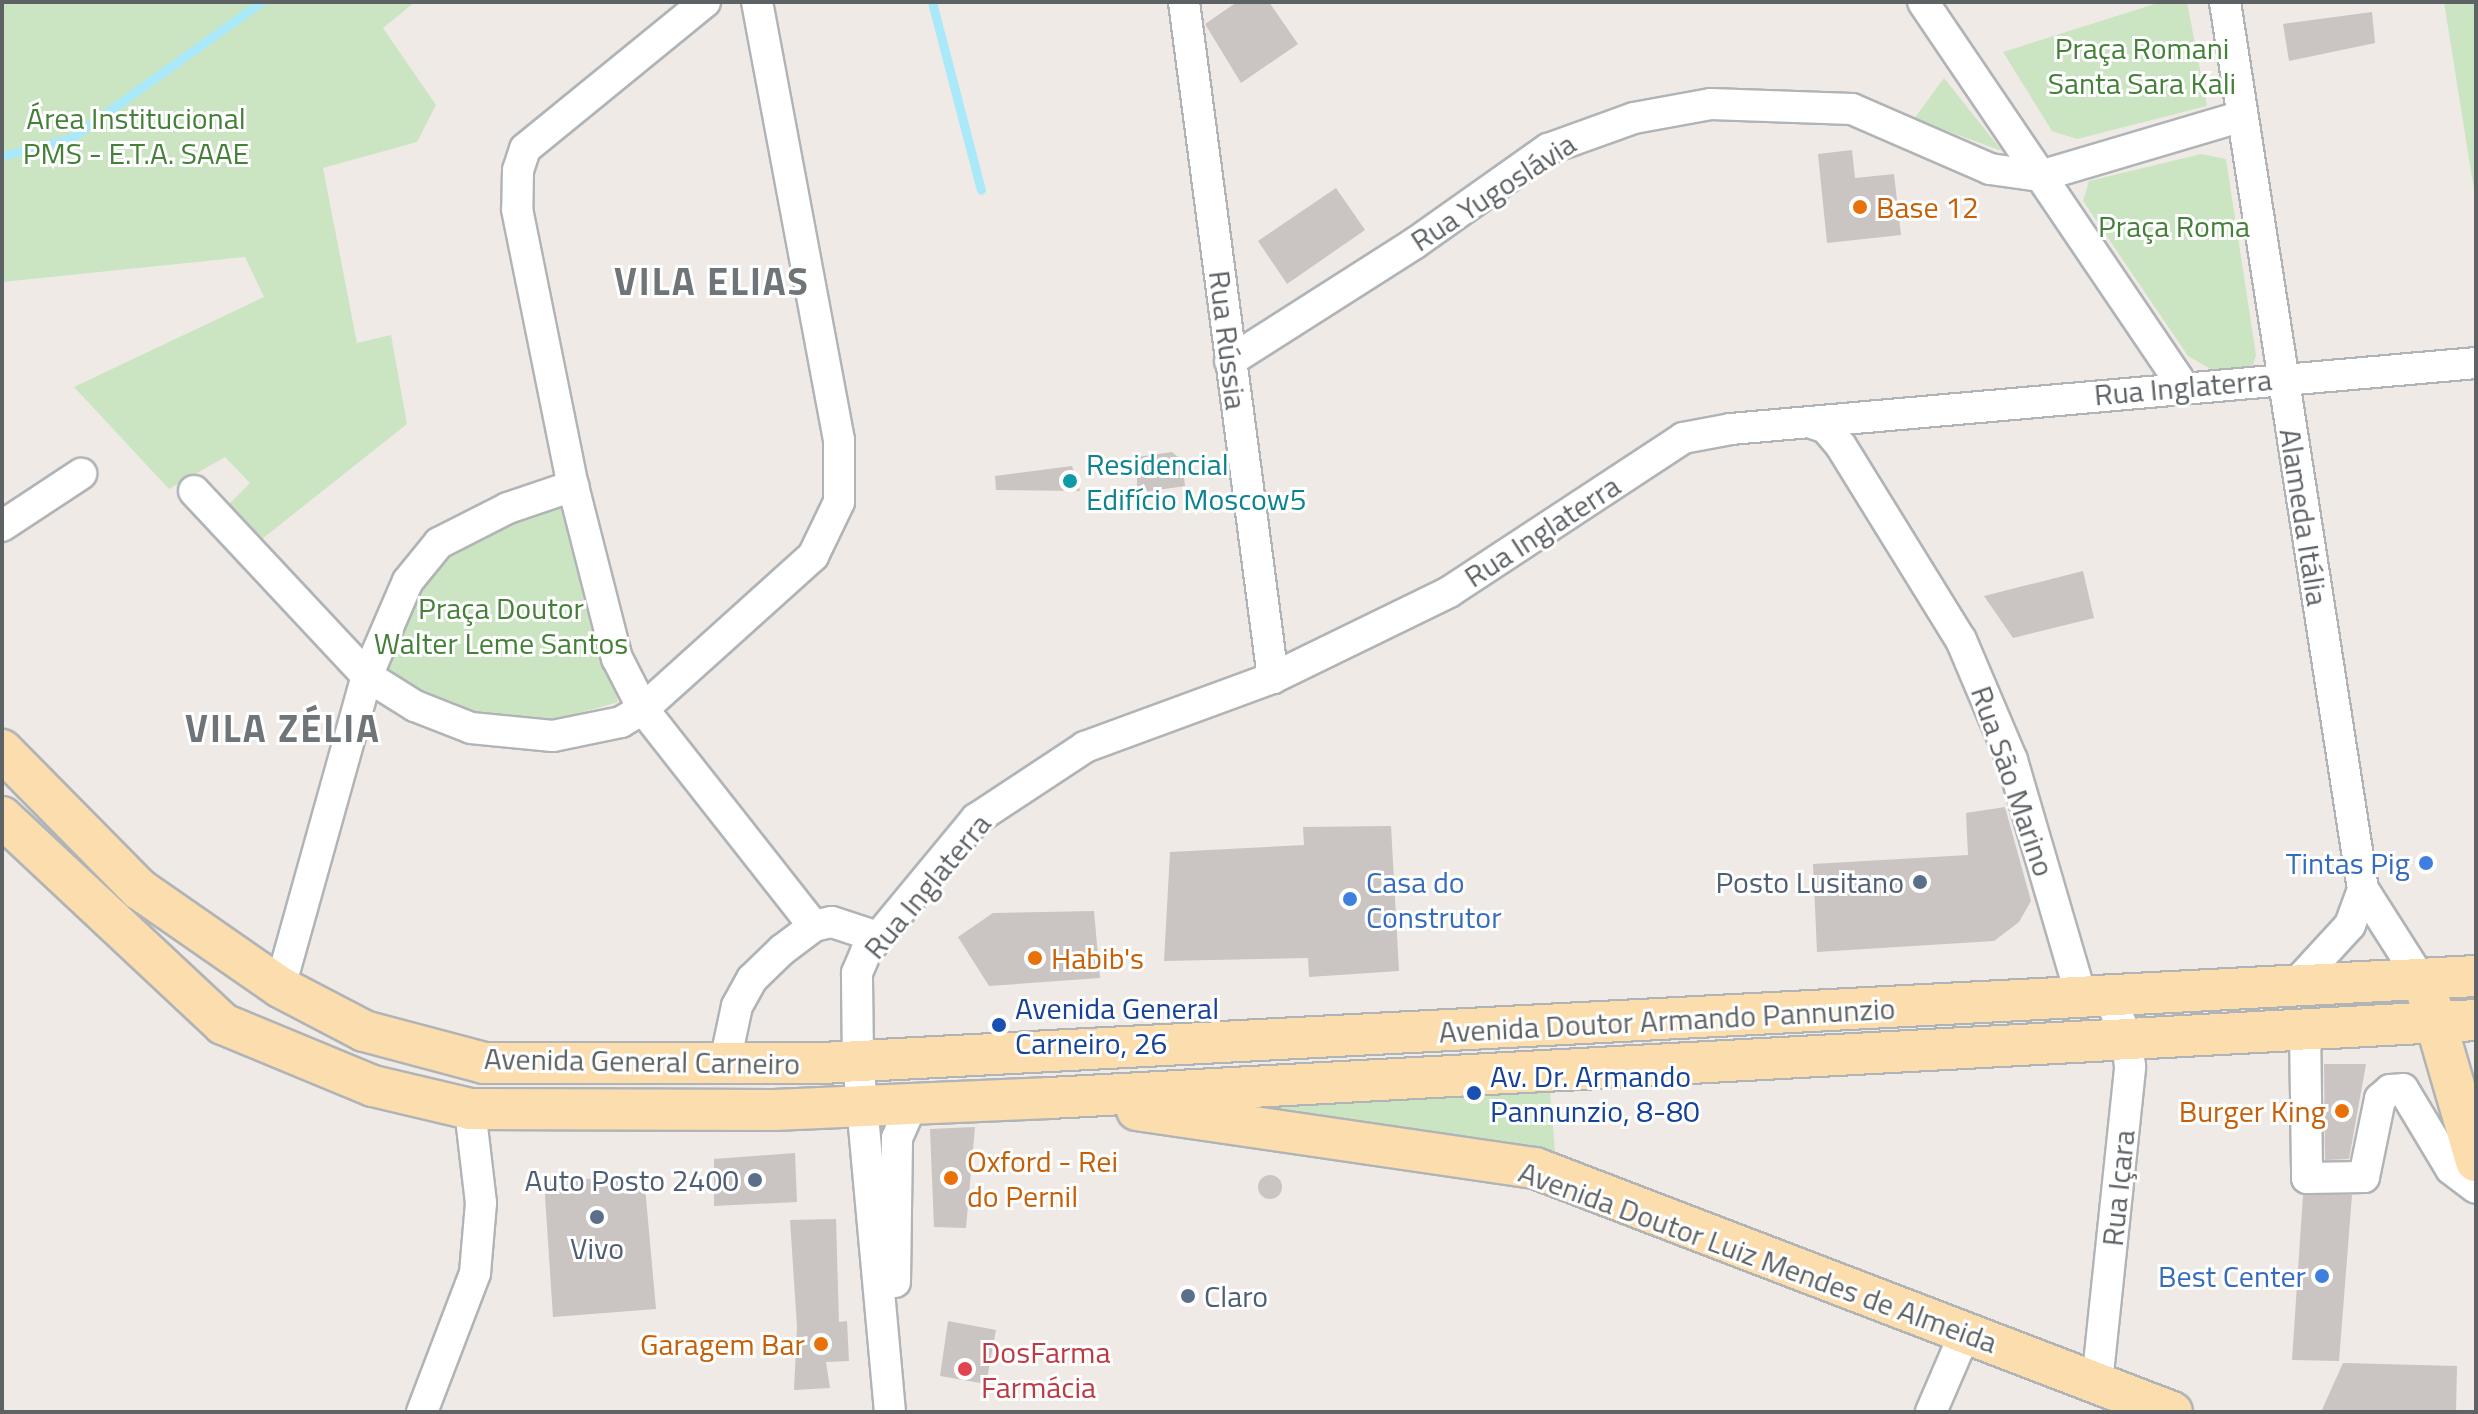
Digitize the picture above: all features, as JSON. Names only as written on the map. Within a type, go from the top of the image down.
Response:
[{"type":"main road","name":"Avenida General Carneiro","points":[[2,750],[139,889],[280,987],[364,1031],[484,1063],[724,1067],[858,1061]]},
{"type":"main road","name":"Avenida General Carneiro","points":[[2,817],[223,1024],[373,1086],[470,1109],[862,1106]]},
{"type":"main road","name":"Avenida Doutor Armando Pannunzio","points":[[858,1061],[2476,976]]},
{"type":"main road","points":[[2419,977],[2458,1020],[2476,1161]]},
{"type":"main road","name":"Avenida Doutor Armando Pannunzio","points":[[862,1106],[2458,1020]]},
{"type":"main road","name":"Avenida Doutor Luiz Mendes de Almeida","points":[[1050,1098],[1535,1168],[2172,1412]]},
{"type":"street","points":[[705,2],[525,149],[518,170],[517,209],[573,486],[617,658],[643,709],[814,926]]},
{"type":"street","points":[[194,491],[367,676],[415,706],[471,728],[553,736],[621,722],[643,709],[813,556],[839,502],[839,440],[757,2]]},
{"type":"street","name":"Rua Rússia","points":[[1184,2],[1273,678]]},
{"type":"street","points":[[1923,2],[2184,387]]},
{"type":"street","name":"Alameda Itália","points":[[2225,2],[2363,889],[2419,977]]},
{"type":"street","name":"Rua Yugoslávia","points":[[1230,361],[1415,243],[1548,149],[1634,118],[1711,104],[1852,109],[1990,169],[2040,176],[2242,116]]},
{"type":"street","name":"Rua Inglaterra","points":[[891,1412],[858,1061],[857,973],[878,937],[976,819],[1024,787],[1085,747],[1273,678],[1449,592],[1683,438],[1809,422],[2476,363]]},
{"type":"street","name":"Rua São Marino","points":[[1809,422],[1826,428],[1841,446],[1961,640],[2012,760],[2095,998]]},
{"type":"street","points":[[2,526],[81,474]]},
{"type":"street","points":[[280,987],[367,676],[408,581],[439,543],[508,508],[573,486]]},
{"type":"street","name":"Alameda Itália","points":[[2295,985],[2350,925],[2363,889]]},
{"type":"street","points":[[724,1067],[737,1006],[752,979],[814,926],[832,922],[878,937]]},
{"type":"street","name":"Rua Içara","points":[[2095,998],[2127,1037],[2130,1067],[2097,1383]]},
{"type":"street","points":[[2305,1026],[2307,1178],[2364,1177],[2380,1099],[2390,1090],[2403,1089],[2451,1169],[2476,1188]]},
{"type":"street","points":[[891,1412],[897,1138],[912,1104]]},
{"type":"street","points":[[422,1412],[475,1273],[481,1203],[470,1109]]},
{"type":"street","points":[[1931,1412],[1965,1333]]},
{"type":"green space","name":"Área Institucional PMS - E.T.A. SAAE","points":[[2,2],[415,2],[383,28],[436,105],[417,142],[323,168],[357,343],[391,335],[407,424],[262,539],[228,505],[250,483],[225,457],[169,489],[74,387],[264,297],[245,257],[2,282]]},
{"type":"green space","name":"Praça Romani Santa Sara Kali","points":[[2161,2],[2187,2],[2207,106],[2077,139],[2052,131],[2003,52]]},
{"type":"green space","points":[[2444,2],[2476,2],[2476,203]]},
{"type":"green space","points":[[1944,78],[2002,151],[1914,119]]},
{"type":"green space","name":"Praça Roma","points":[[2201,154],[2226,159],[2256,355],[2253,365],[2241,370],[2214,371],[2188,356],[2083,201],[2089,181]]},
{"type":"green space","name":"Praça Doutor Walter Leme Santos","points":[[564,496],[618,702],[555,720],[478,717],[427,697],[397,678],[386,667],[401,612],[443,547]]},
{"type":"green space","points":[[1550,1090],[1555,1152],[1215,1107]]},
{"type":"building","points":[[1237,2],[1269,2],[1298,44],[1241,83],[1205,24]]},
{"type":"building","points":[[2372,12],[2375,43],[2289,61],[2283,24]]},
{"type":"building","name":"Base 12","points":[[1852,150],[1855,178],[1894,174],[1901,235],[1827,243],[1818,154]]},
{"type":"building","points":[[1336,188],[1365,230],[1287,284],[1258,241]]},
{"type":"building","points":[[1172,452],[1182,460],[1185,486],[1137,493],[1137,457]]},
{"type":"building","points":[[1072,466],[1080,491],[996,490],[995,476]]},
{"type":"building","points":[[2083,571],[2094,618],[2013,638],[1984,596]]},
{"type":"building","name":"Posto Lusitano","points":[[2005,807],[2031,901],[2019,922],[1994,941],[1817,952],[1813,864],[1968,855],[1966,813]]},
{"type":"building","points":[[1391,826],[1399,971],[1309,977],[1308,958],[1164,961],[1170,852],[1304,845],[1303,827]]},
{"type":"building","name":"Habib's","points":[[1094,911],[1100,978],[989,986],[958,937],[993,913]]},
{"type":"building","name":"Burger King","points":[[2324,1064],[2366,1064],[2349,1159],[2325,1160]]},
{"type":"building","name":"Oxford - Rei do Pernil","points":[[975,1127],[966,1228],[934,1227],[930,1129]]},
{"type":"building","name":"Auto Posto 2400","points":[[795,1153],[797,1202],[714,1206],[714,1159]]},
{"type":"building","points":[[1270,1175],[1279,1178],[1282,1187],[1279,1196],[1270,1199],[1261,1196],[1258,1187],[1261,1178]]},
{"type":"building","name":"Vivo","points":[[644,1176],[656,1309],[553,1317],[544,1181]]},
{"type":"building","name":"Best Center","points":[[2303,1195],[2352,1195],[2339,1361],[2292,1360]]},
{"type":"building","points":[[836,1219],[839,1322],[847,1321],[849,1361],[826,1362],[830,1388],[794,1390],[797,1327],[790,1220]]},
{"type":"building","points":[[948,1321],[996,1330],[986,1384],[940,1376]]},
{"type":"building","points":[[2343,1363],[2457,1366],[2456,1412],[2321,1412]]},
{"type":"waterway","points":[[2,156],[71,138],[261,2]]},
{"type":"waterway","points":[[932,2],[981,190]]},
{"type":"place","name":"Base 12","points":[[1860,207]]},
{"type":"place","name":"Residencial Edifício Moscow5","points":[[1070,481]]},
{"type":"place","name":"Tintas Pig","points":[[2426,863]]},
{"type":"place","name":"Posto Lusitano","points":[[1920,882]]},
{"type":"place","name":"Casa do Construtor","points":[[1350,899]]},
{"type":"place","name":"Habib's","points":[[1035,958]]},
{"type":"place","name":"Avenida General Carneiro, 26","points":[[999,1025]]},
{"type":"place","name":"Av. Dr. Armando Pannunzio, 8-80","points":[[1474,1093]]},
{"type":"place","name":"Burger King","points":[[2342,1111]]},
{"type":"place","name":"Oxford - Rei do Pernil","points":[[951,1178]]},
{"type":"place","name":"Auto Posto 2400","points":[[755,1180]]},
{"type":"place","name":"Vivo","points":[[597,1217]]},
{"type":"place","name":"Best Center","points":[[2322,1276]]},
{"type":"place","name":"Claro","points":[[1188,1296]]},
{"type":"place","name":"Garagem Bar","points":[[821,1344]]},
{"type":"place","name":"DosFarma Farmácia","points":[[965,1369]]},
{"type":"district","name":"VILA ELIAS","points":[[712,282]]},
{"type":"district","name":"VILA ZÉLIA","points":[[283,729]]}]
